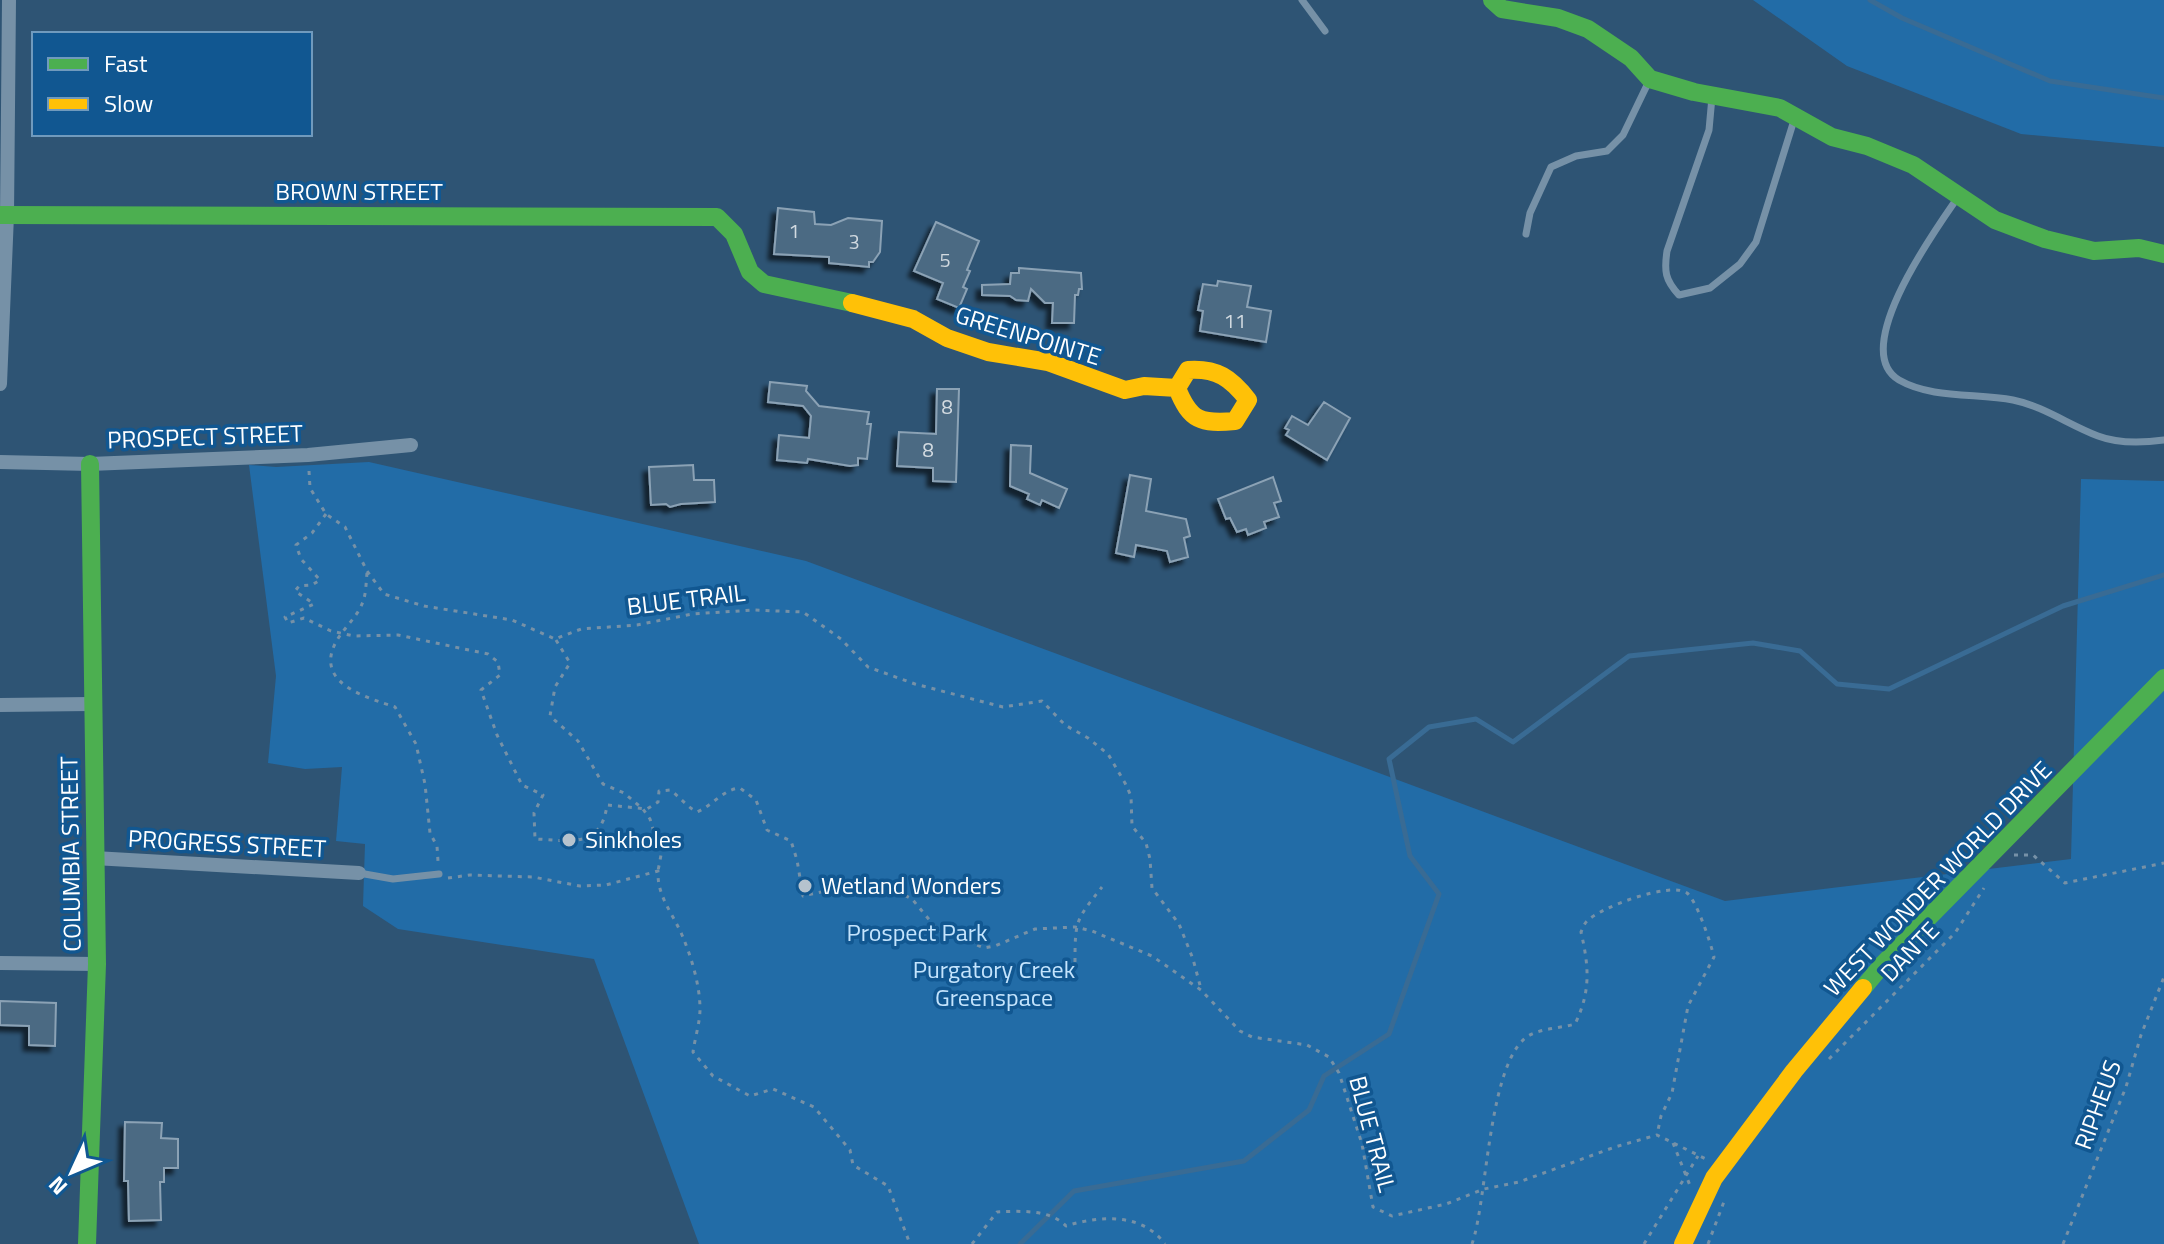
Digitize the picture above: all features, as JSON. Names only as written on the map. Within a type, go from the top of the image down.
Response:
[{"type":"street","points":[[0,384],[9,0]]},
{"type":"street","points":[[1492,0],[1502,9],[1558,18],[1588,29],[1631,58],[1650,79],[1780,108],[1832,137],[1867,146],[1913,165],[1995,220],[2045,239],[2094,251],[2139,248],[2164,254]]},
{"type":"street","name":"BROWN STREET","points":[[4,215],[717,217]]},
{"type":"street","name":"GREENPOINTE","points":[[717,217],[734,234],[750,272],[764,284],[892,312],[913,319],[947,338],[988,352],[1048,362],[1125,390],[1144,386],[1177,388]]},
{"type":"street","name":"PROSPECT STREET","points":[[0,462],[90,464],[308,455],[411,445]]},
{"type":"street","name":"COLUMBIA STREET","points":[[87,1244],[97,964],[90,464]]},
{"type":"street","name":"WEST WONDER WORLD DRIVE","points":[[1683,1244],[1714,1178],[1794,1071],[1883,964],[2164,678]]},
{"type":"street","points":[[0,705],[91,704]]},
{"type":"street","name":"PROGRESS STREET","points":[[94,858],[359,873]]},
{"type":"street","points":[[0,963],[97,964]]},
{"type":"lane","points":[[1302,0],[1325,31]]},
{"type":"lane","points":[[1526,234],[1530,213],[1551,167],[1576,156],[1607,151],[1623,135],[1650,79]]},
{"type":"lane","points":[[1712,95],[1709,130],[1667,251],[1664,269],[1666,281],[1679,295],[1710,288],[1740,264],[1756,242],[1795,117]]},
{"type":"lane","points":[[1958,197],[1931,238],[1891,311],[1883,336],[1882,353],[1889,373],[1901,382],[1946,394],[2014,400],[2055,415],[2100,437],[2136,444],[2164,440]]},
{"type":"lane","points":[[359,873],[393,879],[439,874]]},
{"type":"path","points":[[308,455],[310,488],[326,514],[345,527],[367,571],[384,594],[424,606],[512,620],[555,639],[570,663],[555,687],[550,716],[578,741],[603,784],[624,793],[650,819],[661,855],[658,886],[669,914],[681,932],[697,992],[700,1010],[693,1052],[713,1076],[750,1096],[773,1089],[814,1107],[850,1150],[853,1165],[888,1186],[910,1244]]},
{"type":"path","points":[[326,514],[312,533],[296,545],[301,559],[320,580],[312,585],[299,586],[295,591],[314,604],[285,617],[288,623],[304,618],[331,631],[354,636],[398,635],[488,654],[498,662],[500,675],[481,690],[497,735],[522,785],[543,795],[534,813],[535,839],[566,843],[577,841],[601,827],[607,805],[643,809],[658,802],[659,791],[670,790],[687,807],[697,812],[717,801],[728,790],[740,788],[756,800],[767,830],[791,841],[803,896],[857,884],[875,883],[889,887],[912,899],[937,929],[984,948],[1035,929],[1075,927]]},
{"type":"path","points":[[367,571],[363,603],[334,646],[330,662],[339,680],[350,691],[395,707],[416,744],[425,784],[430,833],[437,846],[439,874],[451,879],[470,875],[533,877],[580,886],[606,885],[658,871]]},
{"type":"path","name":"BLUE TRAIL","points":[[555,639],[581,629],[637,625],[692,614],[753,610],[803,612],[841,639],[868,667],[915,684],[1003,707],[1042,701],[1065,725],[1108,754],[1125,783],[1131,796],[1132,826],[1146,843],[1152,888],[1179,924],[1201,990]]},
{"type":"path","points":[[2005,855],[2033,855],[2065,883],[2164,863]]},
{"type":"path","name":"DANTE","points":[[1830,1059],[1955,933],[1988,881]]},
{"type":"path","points":[[1075,962],[1075,927],[1102,887]]},
{"type":"path","points":[[1472,1244],[1484,1189],[1499,1088],[1510,1057],[1520,1042],[1532,1034],[1575,1024],[1589,964],[1581,932],[1587,921],[1639,896],[1677,889],[1687,893],[1708,933],[1714,957],[1688,1006],[1672,1093],[1661,1116],[1657,1135],[1711,1161]]},
{"type":"path","name":"BLUE TRAIL","points":[[1075,927],[1152,956],[1201,990],[1240,1031],[1252,1037],[1307,1045],[1329,1057],[1339,1073],[1362,1144],[1373,1207],[1392,1216],[1519,1182],[1657,1135]]},
{"type":"path","name":"RIPHEUS","points":[[2063,1244],[2126,1087],[2164,977]]},
{"type":"path","points":[[1644,1244],[1698,1156]]},
{"type":"path","points":[[1708,1244],[1725,1199]]},
{"type":"path","points":[[972,1244],[997,1212],[1014,1211],[1059,1218],[1066,1226],[1096,1219],[1141,1223],[1156,1232],[1165,1244]]},
{"type":"green space","points":[[1753,0],[2164,0],[2164,147],[2021,134],[1847,66]]},
{"type":"green space","name":"Purgatory Creek Greenspace","points":[[369,462],[806,561],[1725,901],[2071,859],[2081,479],[2164,481],[2164,1244],[699,1244],[594,959],[398,929],[363,906],[365,844],[336,841],[342,767],[305,769],[268,763],[276,676],[249,465],[276,467]]},
{"type":"building","points":[[778,208],[814,212],[815,224],[831,225],[848,218],[882,221],[880,252],[873,262],[869,262],[869,267],[829,263],[829,257],[774,254]]},
{"type":"building","points":[[936,222],[979,241],[967,270],[970,271],[963,287],[967,289],[959,308],[937,299],[943,283],[914,271]]},
{"type":"building","points":[[1019,268],[1081,273],[1082,289],[1075,295],[1074,323],[1052,323],[1053,303],[1045,303],[1031,289],[1028,301],[1010,296],[982,295],[982,285],[1010,284],[1011,273],[1019,273]]},
{"type":"building","points":[[1218,281],[1251,286],[1247,307],[1271,311],[1266,342],[1200,331],[1203,311],[1198,310],[1203,284],[1217,286]]},
{"type":"building","points":[[770,382],[807,386],[806,391],[819,406],[869,412],[867,424],[871,424],[867,459],[858,458],[858,465],[850,466],[808,459],[807,463],[777,460],[779,435],[809,438],[811,416],[803,406],[768,402]]},
{"type":"building","points":[[937,389],[959,389],[956,482],[933,481],[933,468],[897,466],[899,432],[936,434]]},
{"type":"building","points":[[1324,402],[1350,418],[1327,460],[1286,435],[1289,430],[1285,428],[1292,416],[1308,425]]},
{"type":"building","points":[[1011,445],[1031,446],[1030,473],[1067,489],[1059,508],[1042,500],[1040,505],[1027,499],[1029,494],[1010,486]]},
{"type":"building","points":[[693,465],[694,480],[714,480],[715,502],[670,507],[666,504],[651,505],[649,467]]},
{"type":"building","points":[[1130,475],[1151,479],[1146,511],[1186,519],[1190,536],[1184,538],[1188,557],[1170,562],[1167,551],[1136,545],[1134,557],[1116,553]]},
{"type":"building","points":[[1273,477],[1281,501],[1274,503],[1279,517],[1264,522],[1266,528],[1248,535],[1246,529],[1237,532],[1230,518],[1226,519],[1218,499]]},
{"type":"building","points":[[0,1001],[56,1003],[55,1046],[29,1045],[29,1026],[0,1025]]},
{"type":"building","points":[[125,1122],[162,1123],[161,1138],[178,1139],[178,1168],[164,1168],[164,1182],[160,1182],[161,1220],[129,1221],[128,1181],[124,1181]]},
{"type":"waterway","points":[[1870,0],[1902,18],[2050,81],[2164,98]]},
{"type":"waterway","points":[[1020,1244],[1074,1191],[1244,1161],[1309,1110],[1324,1076],[1389,1034],[1439,894],[1410,856],[1389,759],[1429,727],[1476,719],[1513,742],[1629,656],[1753,643],[1800,651],[1837,684],[1889,689],[2063,606],[2164,575]]},
{"type":"traffic: fast","points":[[1492,0],[1502,9],[1558,18],[1588,29],[1631,58],[1650,79],[1694,92],[1780,108],[1832,137],[1867,146],[1913,165],[1995,220],[2045,239],[2094,251],[2139,248],[2164,254]]},
{"type":"traffic: fast","points":[[0,215],[717,217],[734,234],[750,272],[764,284],[852,303]]},
{"type":"traffic: fast","points":[[87,1244],[97,964],[90,464]]},
{"type":"traffic: fast","points":[[1863,988],[2164,678]]},
{"type":"traffic: slow","points":[[852,303],[913,319],[947,338],[988,352],[1048,362],[1125,390],[1144,386],[1177,388],[1192,414],[1205,421],[1235,421],[1248,400],[1229,380],[1207,371],[1188,370],[1177,388]]},
{"type":"traffic: slow","points":[[1683,1244],[1714,1178],[1794,1071],[1863,988]]},
{"type":"place","name":"Sinkholes","points":[[569,840]]},
{"type":"place","name":"Wetland Wonders","points":[[805,886]]},
{"type":"park label","name":"Prospect Park","points":[[917,933]]}]
